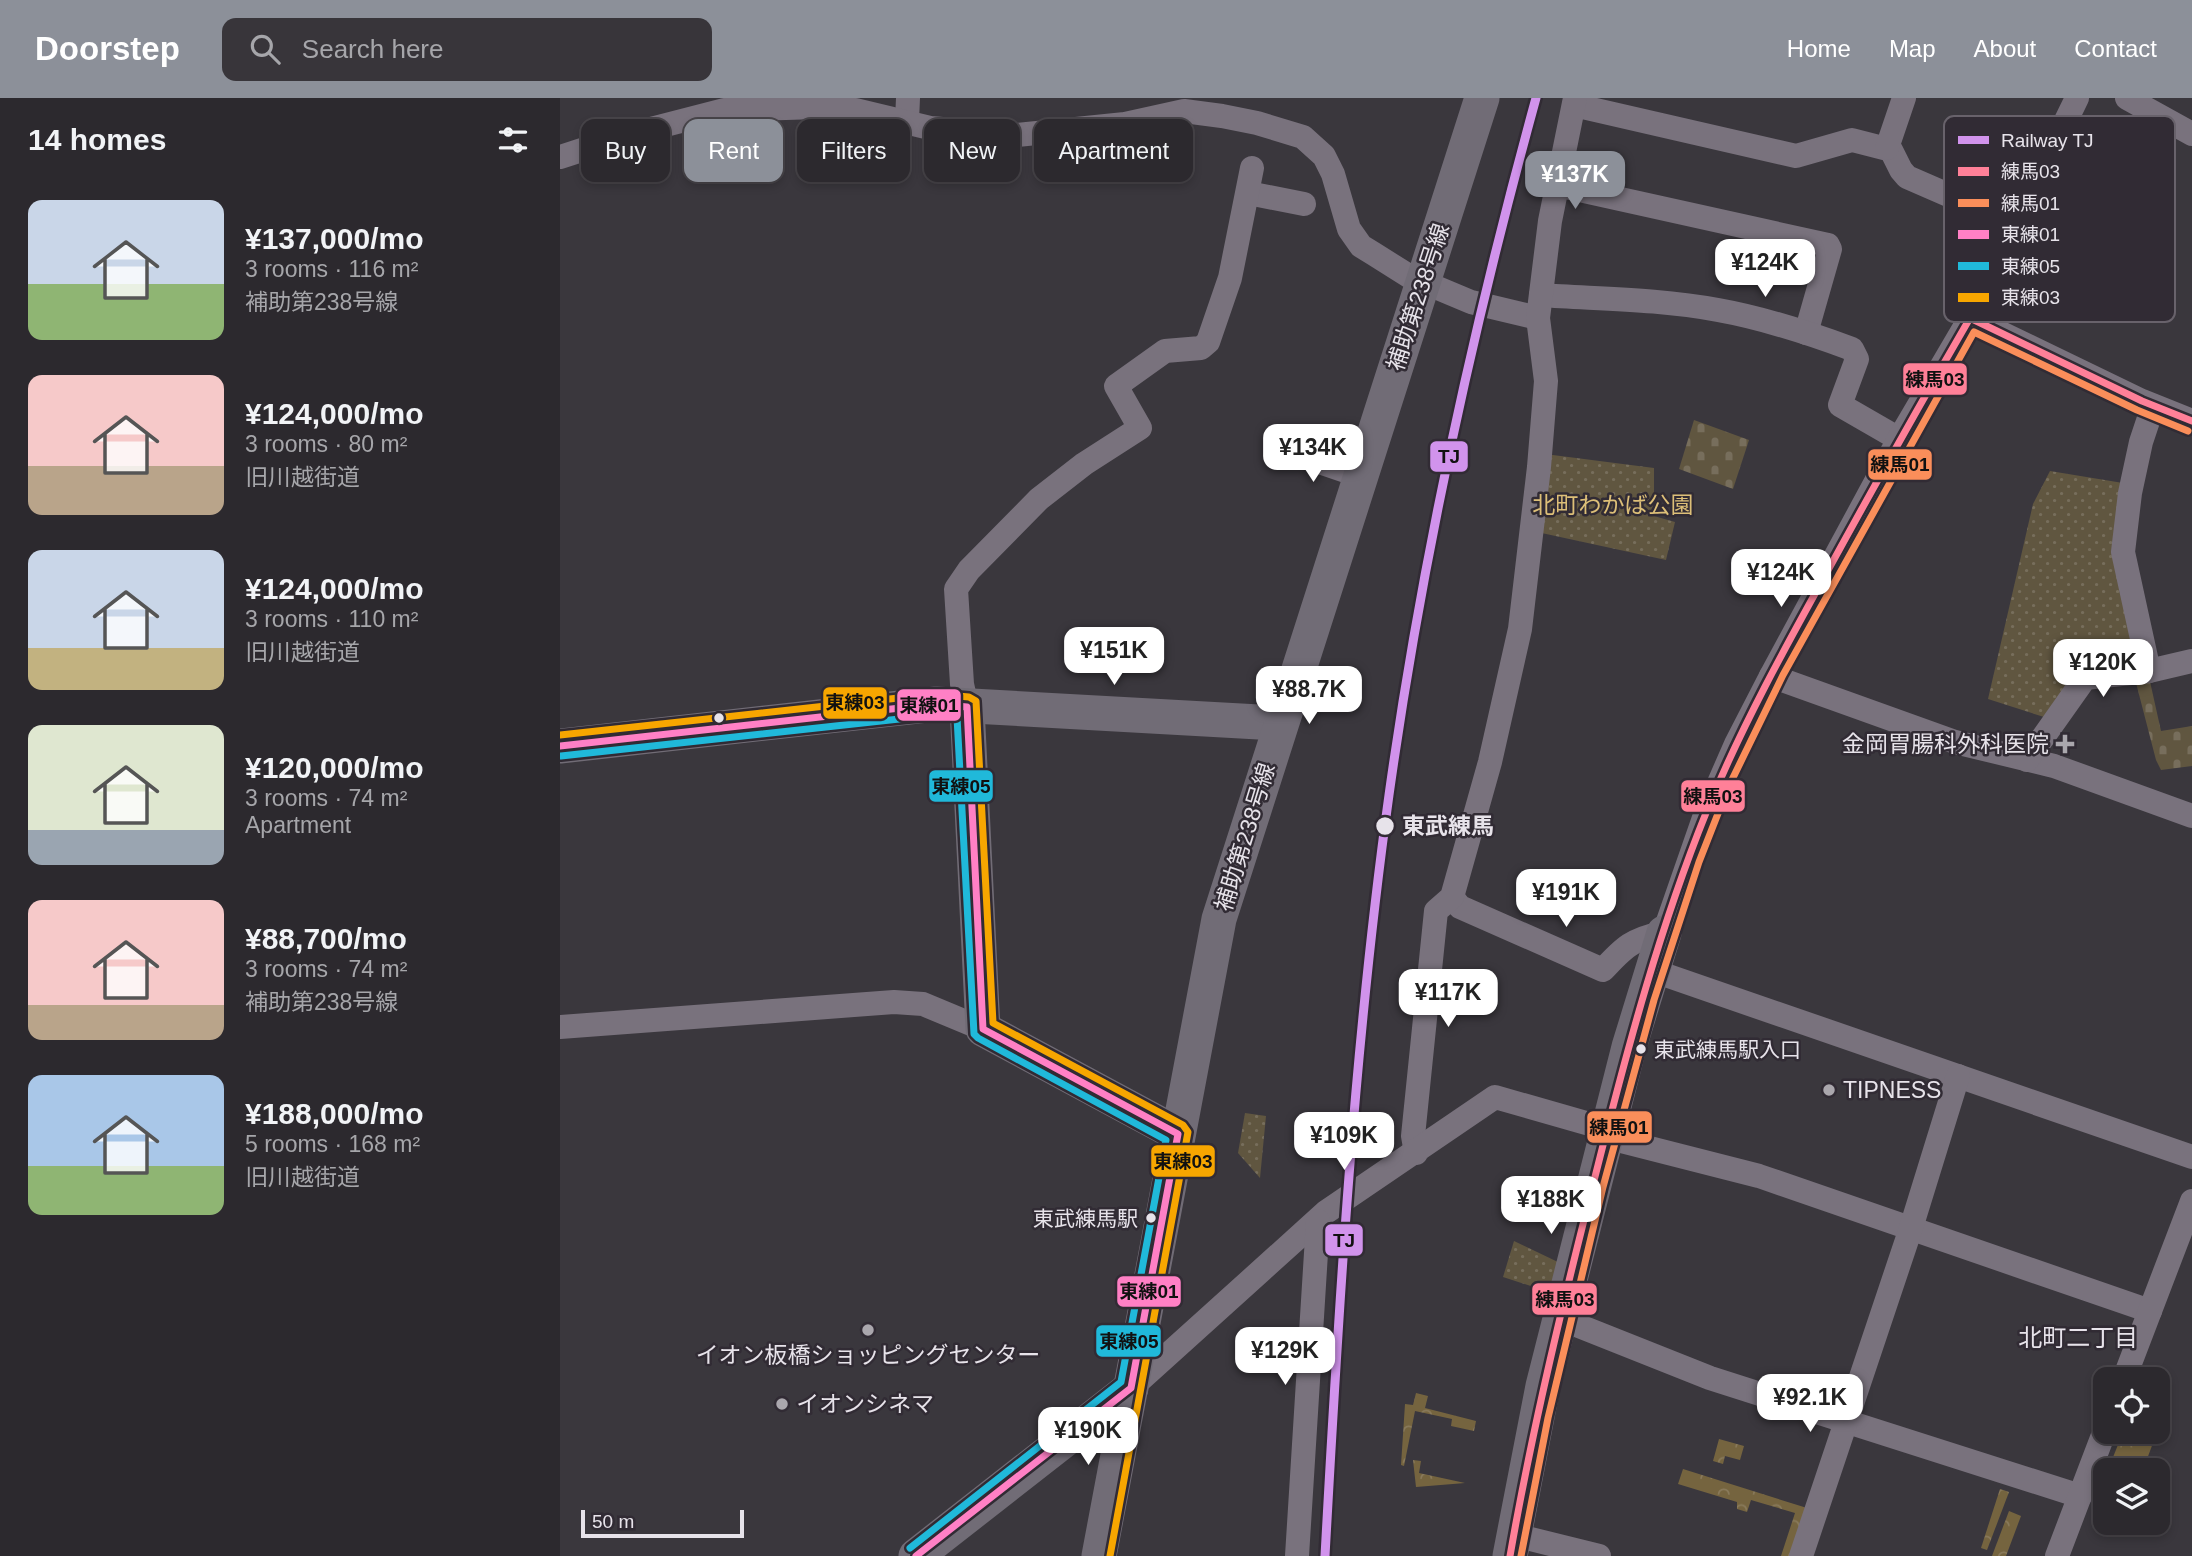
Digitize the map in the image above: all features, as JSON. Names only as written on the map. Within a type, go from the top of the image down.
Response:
[{"type":"street","name":"補助第238号線","points":[[1099,1556],[1226,891],[1482,98]]},
{"type":"street","points":[[1887,148],[1904,98]]},
{"type":"street","points":[[2068,116],[2077,98]]},
{"type":"street","points":[[2127,98],[2160,116]]},
{"type":"street","points":[[1416,1153],[1413,1136],[1436,911],[1452,897],[1490,762],[1520,628],[1546,381],[1539,307],[1550,221],[1575,102],[1796,156],[1849,139],[1887,148],[1908,177],[1944,193]]},
{"type":"street","points":[[560,158],[631,134],[724,110],[818,107],[907,110],[930,128],[1017,135],[1125,124],[1184,104],[1303,137],[1324,156],[1333,174],[1349,229],[1361,246],[1423,282],[1471,302],[1539,307],[1661,302],[1719,310],[1806,333],[1854,351],[1857,359],[1840,405],[1899,439]]},
{"type":"street","points":[[2175,125],[2192,134]]},
{"type":"street","points":[[983,1029],[967,708],[962,684],[956,589],[968,570],[1039,499],[1084,464],[1140,428],[1116,386],[1166,351],[1201,348],[1208,342],[1230,278],[1252,168]]},
{"type":"street","points":[[1557,185],[1828,245],[1830,249],[1806,333]]},
{"type":"street","points":[[1248,193],[1304,204]]},
{"type":"street","points":[[1599,1556],[1512,1545],[1538,1404],[1606,1133],[1651,970],[1705,815],[1736,744],[1899,439],[1967,322]]},
{"type":"street","points":[[1980,322],[2153,406],[2192,421]]},
{"type":"street","points":[[2149,671],[2123,552],[2130,493],[2141,442],[2153,406]]},
{"type":"street","points":[[1281,449],[1360,476]]},
{"type":"street","points":[[2027,760],[2085,678],[2149,671],[2192,661]]},
{"type":"street","points":[[1770,676],[1955,742],[2054,766],[2192,816]]},
{"type":"street","points":[[560,746],[936,704],[967,708],[1259,722]]},
{"type":"street","points":[[1452,897],[1460,907],[1603,970],[1625,946],[1643,936],[1664,933]]},
{"type":"street","points":[[1651,970],[2192,1157]]},
{"type":"street","points":[[560,1027],[894,1002],[923,1004],[983,1029],[1178,1134]]},
{"type":"street","points":[[1801,1556],[1911,1228],[1958,1076]]},
{"type":"street","points":[[916,1556],[1131,1388],[1334,1206],[1495,1097],[1606,1133],[1759,1176],[2150,1311]]},
{"type":"street","points":[[2129,1367],[2192,1201]]},
{"type":"street","points":[[1297,1556],[1318,1221]]},
{"type":"street","points":[[1559,1318],[1710,1378],[2080,1496]]},
{"type":"street","points":[[2057,1556],[2100,1444]]},
{"type":"green space","points":[[1694,420],[1749,440],[1733,489],[1679,469]]},
{"type":"green space","name":"北町わかば公園","points":[[1545,454],[1654,468],[1654,516],[1675,522],[1666,560],[1537,532]]},
{"type":"green space","points":[[2050,471],[2123,483],[2135,655],[2130,664],[2044,717],[1988,699],[2033,504]]},
{"type":"green space","points":[[2149,677],[2161,731],[2192,726],[2192,766],[2161,770],[2156,760],[2135,679]]},
{"type":"green space","points":[[1245,1113],[1266,1116],[1260,1178],[1238,1153]]},
{"type":"green space","points":[[1514,1241],[1560,1263],[1552,1293],[1503,1277]]},
{"type":"green space","points":[[1416,1393],[1428,1396],[1425,1408],[1476,1421],[1474,1431],[1451,1426],[1452,1419],[1415,1411],[1404,1466],[1401,1465],[1405,1404],[1413,1405]]},
{"type":"green space","points":[[1719,1439],[1744,1446],[1740,1460],[1725,1456],[1723,1464],[1713,1461]]},
{"type":"green space","points":[[2118,1444],[2153,1444],[2147,1458],[2113,1458]]},
{"type":"green space","points":[[1413,1460],[1421,1461],[1419,1473],[1465,1483],[1416,1487]]},
{"type":"green space","points":[[1683,1469],[1807,1508],[1791,1556],[1781,1556],[1795,1513],[1751,1500],[1747,1512],[1737,1509],[1737,1502],[1678,1484]]},
{"type":"green space","points":[[2000,1489],[2009,1492],[1987,1550],[1981,1548]]},
{"type":"green space","points":[[2009,1511],[2021,1516],[2006,1556],[1992,1556]]},
{"type":"rail line","name":"TJ","points":[[1325,1556],[1342,1270],[1357,1079],[1389,795],[1417,619],[1451,444],[1491,270],[1536,98]]},
{"type":"transit line","name":"練馬03","points":[[1510,1556],[1550,1359],[1609,1120],[1646,987],[1689,856],[1734,749],[1765,686],[1968,322]]},
{"type":"transit line","name":"練馬03","points":[[1978,322],[2142,401],[2192,421]]},
{"type":"transit line","name":"練馬01","points":[[1521,1556],[1548,1418],[1603,1187],[1654,1000],[1699,862],[1728,788],[1783,675],[1974,332],[2137,410],[2188,431]]},
{"type":"transit line","name":"東練03","points":[[560,735],[935,694],[969,697],[976,701],[993,1023],[1183,1125],[1188,1132],[1110,1556]]},
{"type":"transit line","name":"東練01","points":[[560,746],[936,704],[967,707],[983,1029],[1178,1134],[1131,1388],[916,1556]]},
{"type":"transit line","name":"東練05","points":[[561,756],[936,715],[957,717],[974,1034],[1166,1140],[1121,1382],[910,1548]]},
{"type":"place","name":"金岡胃腸科外科医院","points":[[2065,744]]},
{"type":"place","name":"東武練馬","points":[[1385,826]]},
{"type":"place","name":"東武練馬駅入口","points":[[1641,1049]]},
{"type":"place","name":"TIPNESS","points":[[1829,1090]]},
{"type":"place","name":"東武練馬駅","points":[[1151,1218]]},
{"type":"place","name":"イオン板橋ショッピングセンター","points":[[868,1330]]},
{"type":"place","name":"イオンシネマ","points":[[782,1404]]},
{"type":"district","name":"北町二丁目","points":[[2078,1337]]}]
